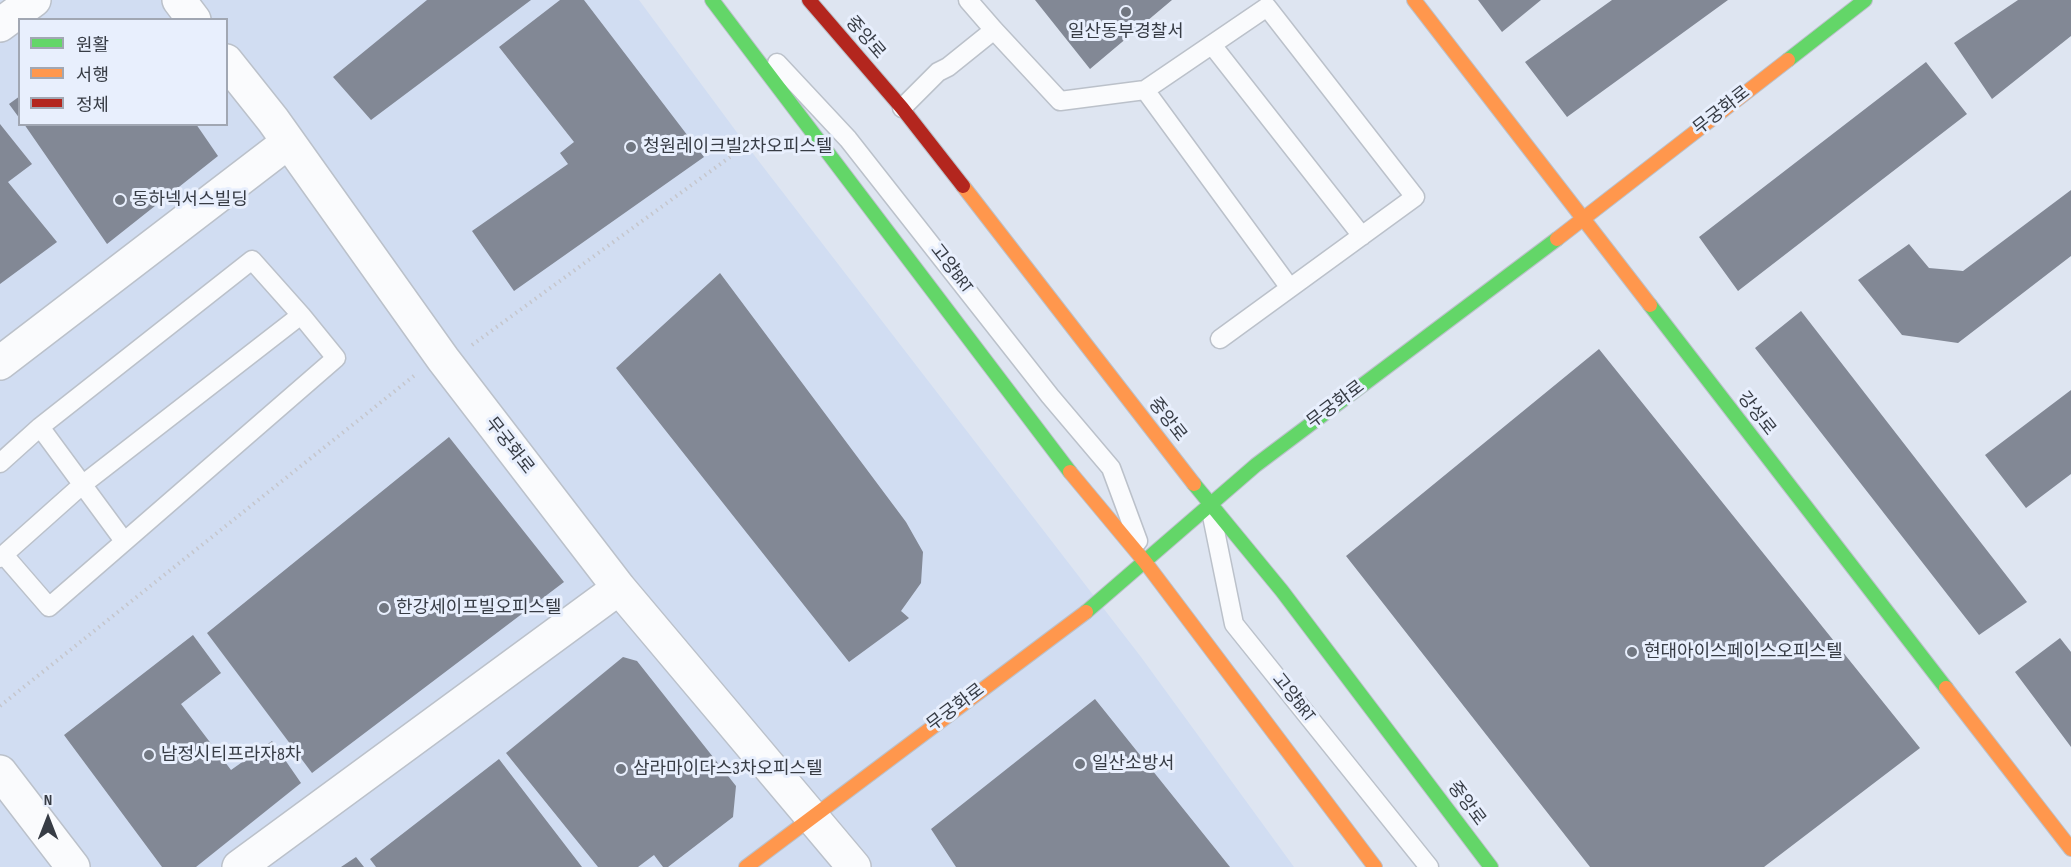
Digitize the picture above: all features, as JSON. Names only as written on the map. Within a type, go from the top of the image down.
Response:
[{"type":"main road","points":[[711,0],[1084,491],[1145,562],[1375,867]]},
{"type":"main road","name":"중앙로","points":[[809,0],[902,108],[1210,504],[1282,591],[1491,867]]},
{"type":"main road","name":"강성로","points":[[1414,0],[2071,849]]},
{"type":"main road","name":"무궁화로","points":[[746,867],[1083,614],[1256,465],[1583,220],[1864,0]]},
{"type":"street","points":[[0,25],[34,0]]},
{"type":"street","points":[[179,0],[192,18]]},
{"type":"street","name":"무궁화로","points":[[228,64],[273,120],[443,359],[619,588],[854,867]]},
{"type":"street","points":[[0,363],[288,143]]},
{"type":"street","points":[[239,867],[619,588]]},
{"type":"street","points":[[0,772],[73,867]]},
{"type":"lane","name":"고양BRT","points":[[719,0],[848,139],[1043,386],[1111,468],[1145,562]]},
{"type":"lane","points":[[968,0],[1060,101],[1145,90],[1267,7],[1415,197],[1220,339]]},
{"type":"lane","points":[[902,108],[938,72],[948,67],[994,30]]},
{"type":"lane","points":[[1212,45],[1362,236]]},
{"type":"lane","points":[[1145,90],[1290,288]]},
{"type":"lane","points":[[0,463],[40,428],[252,260],[302,315],[336,358],[49,607],[2,556],[82,485],[302,315]]},
{"type":"lane","points":[[40,428],[124,541]]},
{"type":"lane","name":"고양BRT","points":[[1210,504],[1234,624],[1429,867]]},
{"type":"path","points":[[472,345],[730,157]]},
{"type":"path","points":[[0,706],[420,371]]},
{"type":"shaded area","points":[[0,0],[639,0],[744,142],[1141,657],[1294,867],[0,867]]},
{"type":"building","points":[[427,0],[531,0],[371,120],[333,77]]},
{"type":"building","name":"청원레이크빌2차오피스텔","points":[[560,0],[584,0],[704,157],[514,291],[472,231],[568,164],[560,153],[574,142],[499,47]]},
{"type":"building","name":"일산동부경찰서","points":[[1035,0],[1172,0],[1090,69]]},
{"type":"building","points":[[1478,0],[1541,0],[1502,32]]},
{"type":"building","points":[[1612,0],[1728,0],[1567,117],[1525,62]]},
{"type":"building","points":[[2018,0],[2071,0],[2071,36],[1992,99],[1954,43]]},
{"type":"building","points":[[1926,62],[1967,114],[1738,291],[1699,237]]},
{"type":"building","points":[[18,97],[18,116],[9,104]]},
{"type":"building","points":[[0,124],[32,164],[8,182],[57,242],[0,284]]},
{"type":"building","name":"동하넥서스빌딩","points":[[25,126],[197,126],[218,156],[107,244]]},
{"type":"building","points":[[2071,190],[2071,256],[1958,343],[1902,335],[1858,280],[1909,244],[1929,268],[1963,271]]},
{"type":"building","points":[[720,273],[906,522],[923,552],[921,583],[901,611],[909,618],[849,662],[616,368]]},
{"type":"building","points":[[1801,311],[2027,602],[1979,635],[1755,348]]},
{"type":"building","name":"현대아이스페이스오피스텔","points":[[1599,349],[1920,748],[1764,867],[1590,867],[1346,556]]},
{"type":"building","points":[[2071,390],[2071,474],[2026,508],[1985,455]]},
{"type":"building","name":"한강세이프빌오피스텔","points":[[449,437],[564,582],[312,773],[207,633]]},
{"type":"building","name":"남정시티프라자8차","points":[[193,635],[221,673],[181,704],[231,770],[272,741],[301,783],[196,867],[162,867],[64,735]]},
{"type":"building","points":[[2060,638],[2071,652],[2071,747],[2015,672]]},
{"type":"building","name":"삼라마이다스3차오피스텔","points":[[623,657],[637,661],[736,786],[733,817],[668,867],[663,867],[654,855],[638,867],[598,867],[506,753]]},
{"type":"building","name":"일산소방서","points":[[1095,699],[1230,867],[956,867],[931,829]]},
{"type":"building","points":[[499,759],[582,867],[376,867],[370,859]]},
{"type":"building","points":[[356,857],[364,867],[341,867]]},
{"type":"traffic: fast","points":[[712,0],[1070,472]]},
{"type":"traffic: fast","points":[[1788,60],[1865,0]]},
{"type":"traffic: fast","points":[[1086,612],[1256,465],[1557,239]]},
{"type":"traffic: fast","points":[[1650,305],[1946,688]]},
{"type":"traffic: fast","points":[[1194,484],[1282,591],[1491,867]]},
{"type":"traffic: slow","points":[[1414,0],[1650,305]]},
{"type":"traffic: slow","points":[[1557,239],[1788,60]]},
{"type":"traffic: slow","points":[[963,186],[1194,484]]},
{"type":"traffic: slow","points":[[1070,472],[1145,562],[1375,867]]},
{"type":"traffic: slow","points":[[746,867],[1086,612]]},
{"type":"traffic: slow","points":[[1946,688],[2071,849]]},
{"type":"traffic: jam","points":[[809,0],[902,108],[963,186]]},
{"type":"place","name":"일산동부경찰서","points":[[1126,12]]},
{"type":"place","name":"청원레이크빌2차오피스텔","points":[[631,147]]},
{"type":"place","name":"동하넥서스빌딩","points":[[120,200]]},
{"type":"place","name":"한강세이프빌오피스텔","points":[[384,608]]},
{"type":"place","name":"현대아이스페이스오피스텔","points":[[1632,652]]},
{"type":"place","name":"남정시티프라자8차","points":[[149,755]]},
{"type":"place","name":"일산소방서","points":[[1080,764]]},
{"type":"place","name":"삼라마이다스3차오피스텔","points":[[621,769]]}]
